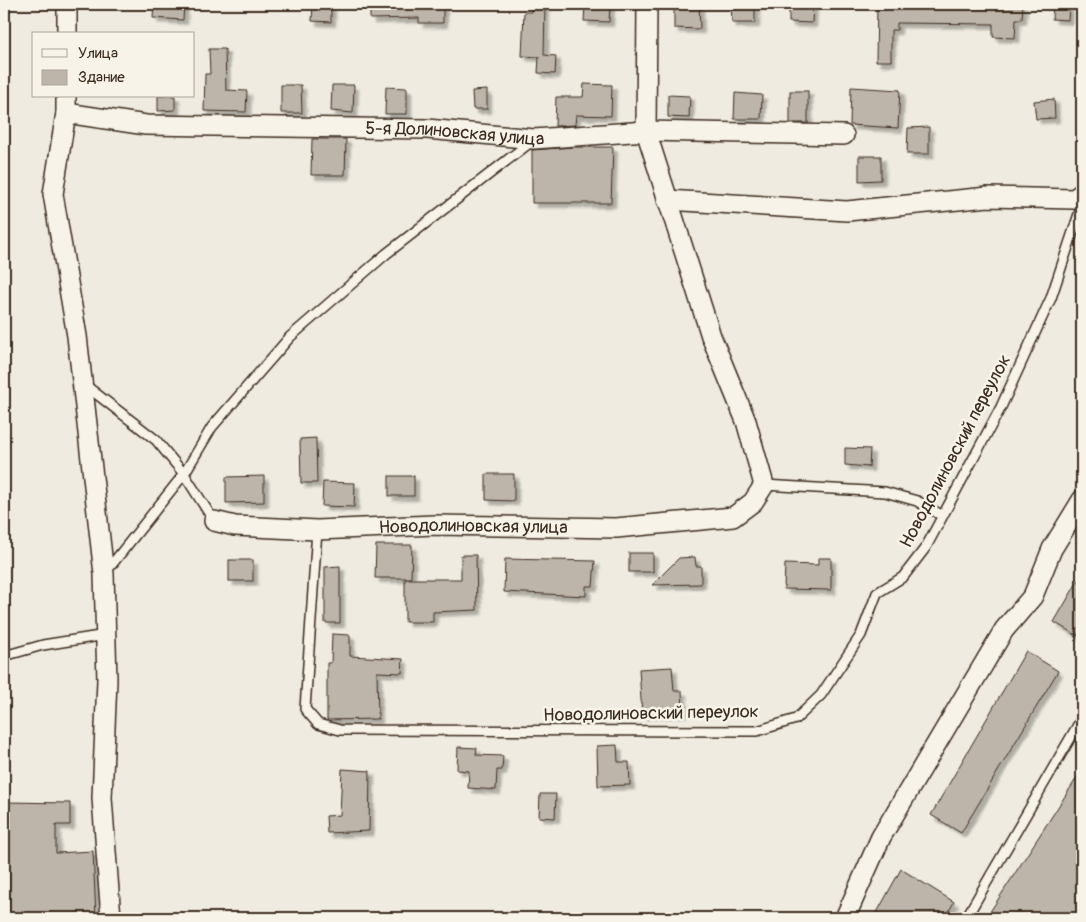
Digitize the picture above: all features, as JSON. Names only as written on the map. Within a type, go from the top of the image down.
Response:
[{"type":"street","points":[[67,4],[67,32]]},
{"type":"street","points":[[647,4],[646,132],[711,336],[746,421],[764,485]]},
{"type":"street","points":[[66,105],[53,194],[84,385],[104,574],[107,680],[102,798],[111,918]]},
{"type":"street","name":"5-я Долиновская улица","points":[[66,105],[146,125],[427,129],[534,139],[646,132],[844,135]]},
{"type":"street","points":[[667,200],[847,211],[988,197],[1074,199],[1082,193]]},
{"type":"street","name":"Новодолиновская улица","points":[[214,521],[235,526],[317,530],[434,525],[616,528],[733,517],[753,502],[764,485]]},
{"type":"street","points":[[845,918],[881,837],[1004,630],[1033,596],[1052,549],[1082,500]]},
{"type":"lane","points":[[104,574],[184,474],[212,427],[290,337],[386,254],[534,139]]},
{"type":"lane","name":"Новодолиновский переулок","points":[[317,530],[306,709],[318,724],[340,730],[757,731],[796,719],[821,695],[861,635],[877,594],[903,577],[926,547],[941,515],[1001,406],[1048,306],[1082,206]]},
{"type":"lane","points":[[84,385],[156,440],[184,474],[214,521]]},
{"type":"lane","points":[[764,485],[885,492],[916,501],[941,515]]},
{"type":"lane","points":[[4,656],[43,645],[106,635]]},
{"type":"lane","points":[[966,918],[1082,718]]},
{"type":"building","points":[[154,4],[184,4],[183,20],[153,18]]},
{"type":"building","points":[[313,4],[331,4],[331,22],[312,21]]},
{"type":"building","points":[[370,4],[443,4],[443,23],[419,23],[419,18],[370,19]]},
{"type":"building","points":[[531,4],[545,4],[544,55],[556,56],[555,74],[538,73],[539,57],[522,56],[524,12],[531,12]]},
{"type":"building","points":[[585,4],[610,4],[609,22],[584,21]]},
{"type":"building","points":[[674,4],[699,4],[700,29],[674,28]]},
{"type":"building","points":[[731,4],[755,4],[755,23],[732,23]]},
{"type":"building","points":[[789,4],[813,4],[812,23],[789,22]]},
{"type":"building","points":[[877,4],[1023,4],[1022,19],[1016,19],[1015,38],[993,37],[993,24],[897,23],[897,30],[891,30],[891,61],[876,61]]},
{"type":"building","points":[[1053,4],[1069,4],[1068,20],[1052,19]]},
{"type":"building","points":[[209,49],[225,49],[226,90],[247,91],[246,112],[204,111],[205,74],[210,74]]},
{"type":"building","points":[[584,84],[612,85],[611,116],[576,115],[575,125],[555,126],[556,97],[583,97]]},
{"type":"building","points":[[281,85],[301,85],[302,113],[281,113]]},
{"type":"building","points":[[332,85],[354,85],[353,113],[331,111]]},
{"type":"building","points":[[386,87],[407,88],[407,114],[385,114]]},
{"type":"building","points":[[851,87],[900,90],[898,128],[850,125]]},
{"type":"building","points":[[487,90],[487,109],[473,109],[472,91]]},
{"type":"building","points":[[790,91],[808,91],[808,123],[790,123]]},
{"type":"building","points":[[735,93],[762,95],[761,119],[734,119]]},
{"type":"building","points":[[668,95],[690,96],[689,118],[668,117]]},
{"type":"building","points":[[158,98],[175,98],[175,110],[158,111]]},
{"type":"building","points":[[1054,99],[1055,118],[1036,119],[1034,101]]},
{"type":"building","points":[[929,127],[929,154],[907,154],[908,128]]},
{"type":"building","points":[[312,139],[346,139],[345,175],[311,175]]},
{"type":"building","points":[[613,147],[611,203],[532,203],[532,150]]},
{"type":"building","points":[[859,156],[881,156],[881,180],[859,181]]},
{"type":"building","points":[[316,438],[317,483],[301,483],[300,439]]},
{"type":"building","points":[[845,448],[870,449],[869,467],[845,465]]},
{"type":"building","points":[[486,474],[514,474],[514,501],[486,500]]},
{"type":"building","points":[[264,476],[264,502],[226,503],[226,477]]},
{"type":"building","points":[[389,476],[414,476],[414,496],[389,496]]},
{"type":"building","points":[[323,482],[355,483],[354,507],[322,506]]},
{"type":"building","points":[[376,545],[412,545],[411,578],[375,578]]},
{"type":"building","points":[[629,553],[653,553],[653,572],[629,572]]},
{"type":"building","points":[[461,555],[476,555],[477,610],[433,612],[433,622],[405,622],[405,579],[461,579]]},
{"type":"building","points":[[695,557],[696,566],[701,566],[701,584],[652,585],[679,558]]},
{"type":"building","points":[[818,558],[831,558],[831,590],[784,589],[785,564],[818,565]]},
{"type":"building","points":[[505,559],[595,561],[593,586],[586,586],[586,596],[504,592]]},
{"type":"building","points":[[229,560],[253,560],[253,581],[229,581]]},
{"type":"building","points":[[340,566],[340,623],[325,623],[325,567]]},
{"type":"building","points":[[1082,574],[1082,627],[1077,636],[1054,622]]},
{"type":"building","points":[[332,634],[350,635],[350,656],[403,659],[402,673],[377,672],[378,719],[327,720],[327,663],[331,663]]},
{"type":"building","points":[[1026,651],[1058,671],[961,833],[931,815]]},
{"type":"building","points":[[672,667],[674,691],[682,691],[683,712],[642,715],[639,669]]},
{"type":"building","points":[[617,745],[618,762],[629,762],[630,785],[598,786],[597,746]]},
{"type":"building","points":[[458,747],[477,748],[476,755],[503,756],[502,770],[497,770],[496,790],[468,788],[469,771],[457,770]]},
{"type":"building","points":[[342,769],[370,771],[369,831],[327,833],[326,816],[340,815]]},
{"type":"building","points":[[1082,770],[1082,868],[1076,878],[1082,883],[1082,904],[1073,918],[986,918]]},
{"type":"building","points":[[540,794],[556,794],[555,818],[539,817]]},
{"type":"building","points":[[4,802],[70,803],[70,825],[56,825],[56,853],[93,851],[96,918],[4,918]]},
{"type":"building","points":[[901,869],[954,902],[945,918],[874,918]]}]
